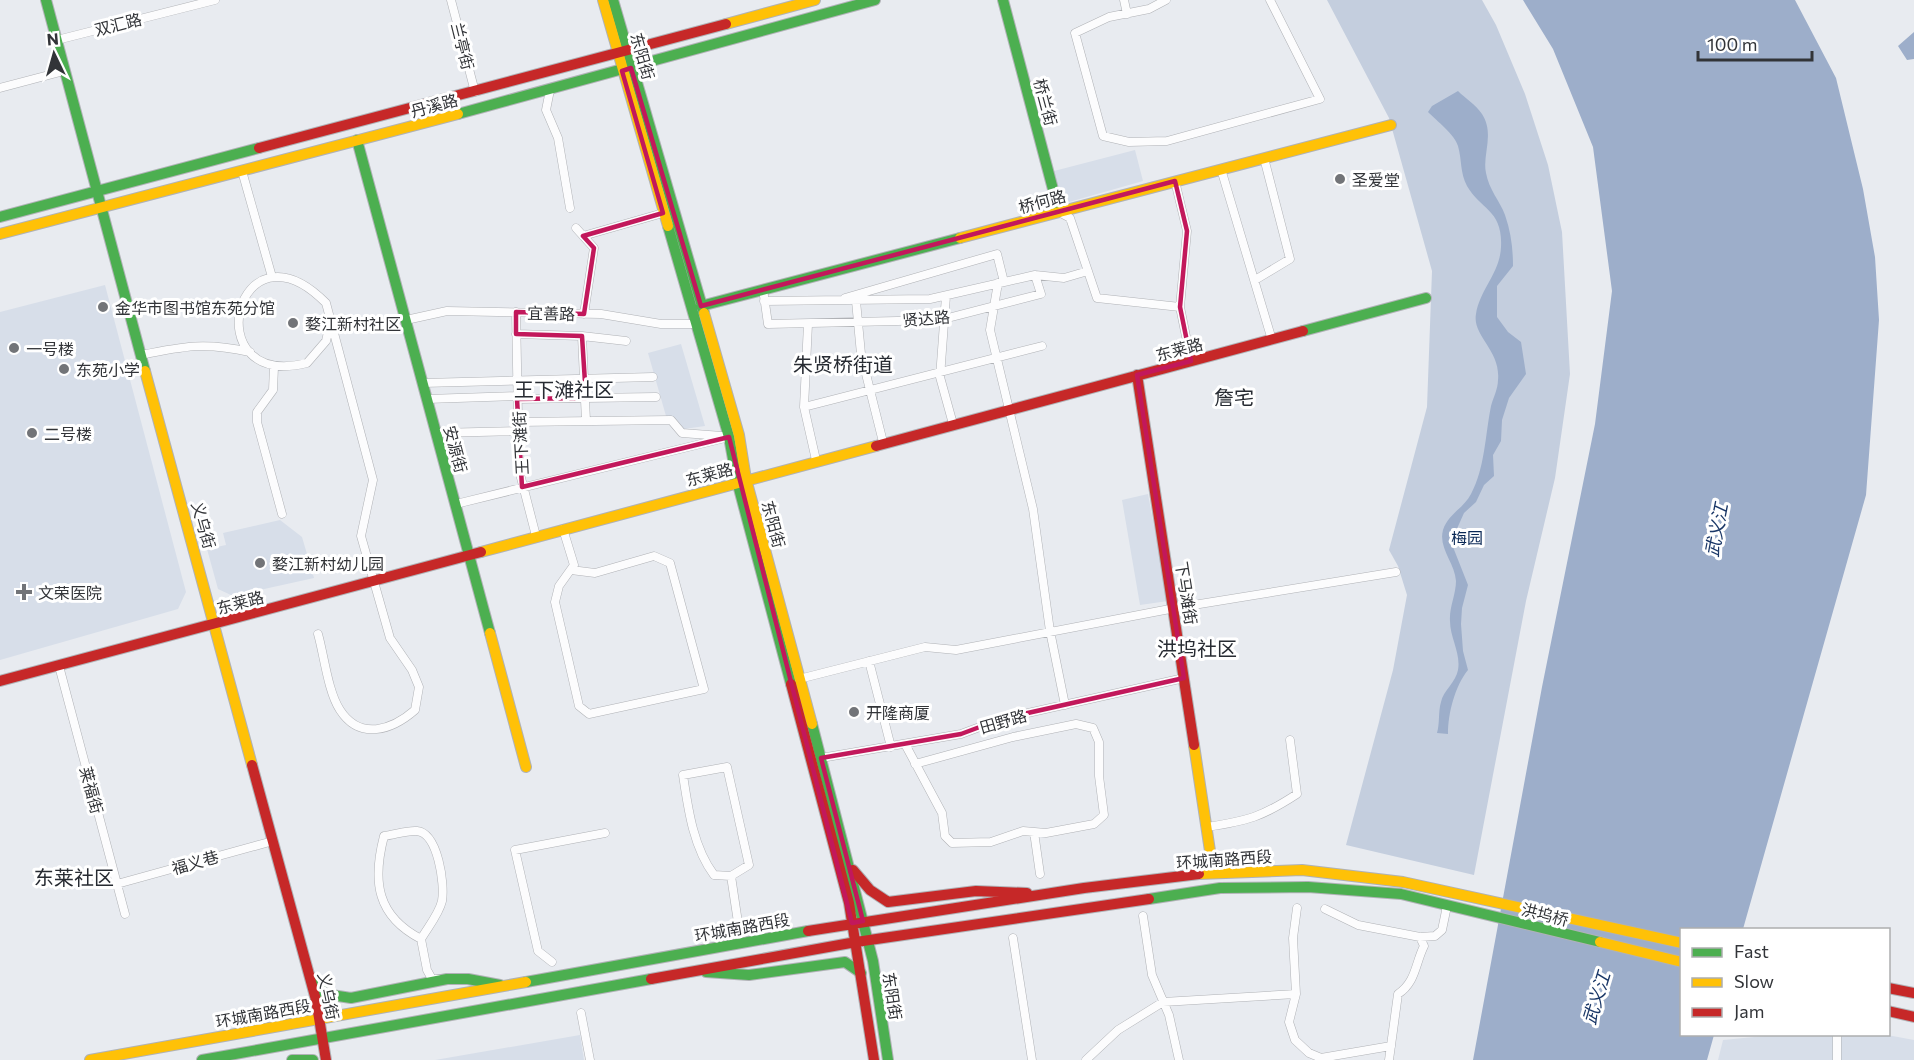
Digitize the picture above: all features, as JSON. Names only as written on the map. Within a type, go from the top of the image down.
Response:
[{"type":"main road","name":"义乌街","points":[[46,0],[95,191],[310,977],[326,1060]]},
{"type":"main road","name":"东阳街","points":[[603,0],[622,53]]},
{"type":"main road","name":"东阳街","points":[[613,0],[622,53],[663,213],[800,679],[849,865],[858,922],[856,942],[874,1060]]},
{"type":"main road","name":"丹溪路","points":[[0,217],[815,0]]},
{"type":"main road","name":"丹溪路","points":[[0,234],[626,70],[875,0]]},
{"type":"main road","name":"桥兰街","points":[[1004,0],[1059,212]]},
{"type":"main road","name":"东阳街","points":[[626,70],[701,306],[739,435],[742,480],[858,922],[868,941],[888,1060]]},
{"type":"main road","name":"桥何路","points":[[701,306],[763,295],[1059,212],[1391,125]]},
{"type":"main road","name":"安源街","points":[[357,140],[526,767]]},
{"type":"main road","name":"东莱路","points":[[0,681],[1426,298]]},
{"type":"main road","name":"下马滩街","points":[[1137,375],[1175,608],[1210,851]]},
{"type":"main road","points":[[849,865],[870,890],[888,902],[976,891],[1042,894]]},
{"type":"main road","name":"环城南路西段","points":[[90,1060],[858,922],[1042,894],[1220,871],[1302,870],[1403,882]]},
{"type":"main road","name":"洪坞桥","points":[[1403,882],[1680,943]]},
{"type":"main road","name":"环城南路西段","points":[[202,1060],[856,942],[1039,912],[1220,888],[1308,887],[1401,894]]},
{"type":"main road","name":"洪坞桥","points":[[1401,894],[1680,962]]},
{"type":"main road","points":[[694,971],[749,975],[844,962],[861,973]]},
{"type":"main road","points":[[310,977],[325,994],[351,998],[443,980],[468,979],[503,985]]},
{"type":"main road","points":[[1890,988],[1914,993]]},
{"type":"main road","points":[[1890,1011],[1914,1017]]},
{"type":"main road","points":[[292,1060],[313,1060]]},
{"type":"street","name":"双汇路","points":[[57,40],[215,0]]},
{"type":"street","name":"兰亭街","points":[[451,0],[475,92]]},
{"type":"street","points":[[1124,0],[1127,14]]},
{"type":"street","points":[[1166,0],[1149,9],[1109,17],[1075,33],[1103,136],[1129,142],[1167,141],[1320,99],[1270,0]]},
{"type":"street","points":[[0,88],[64,71]]},
{"type":"street","points":[[550,90],[546,110],[558,138],[570,208]]},
{"type":"street","points":[[1255,280],[1290,259],[1264,158]]},
{"type":"street","points":[[1221,169],[1272,339]]},
{"type":"street","points":[[242,171],[272,277]]},
{"type":"street","points":[[1175,182],[1187,231],[1180,307],[1191,361]]},
{"type":"street","points":[[1059,212],[1070,218],[1097,298],[1180,307]]},
{"type":"street","points":[[583,236],[663,213]]},
{"type":"street","points":[[576,228],[594,248],[584,314]]},
{"type":"street","points":[[835,301],[998,254],[1001,283],[990,330],[1033,509],[1050,631],[1065,705]]},
{"type":"street","points":[[763,295],[835,301],[930,300],[1035,275],[1064,278],[1088,271]]},
{"type":"street","name":"贤达路","points":[[763,295],[768,324],[945,318],[1041,294],[1035,275]]},
{"type":"street","points":[[318,634],[335,697],[340,710],[349,720],[369,731],[390,728],[415,710],[419,696],[417,679],[390,638],[361,536],[372,480],[331,319],[326,303],[310,287],[292,277],[272,277],[259,283],[248,294],[239,309],[239,332],[250,352],[265,365],[274,367],[307,363],[326,341],[331,319]]},
{"type":"street","points":[[946,296],[940,372],[953,424]]},
{"type":"street","points":[[856,301],[861,354],[884,442]]},
{"type":"street","name":"宜善路","points":[[406,320],[447,311],[584,314],[661,324],[696,324]]},
{"type":"street","name":"王下滩街","points":[[516,312],[518,431],[522,487],[536,536]]},
{"type":"street","points":[[808,324],[804,407],[816,460]]},
{"type":"street","points":[[516,334],[582,336],[626,341]]},
{"type":"street","points":[[582,336],[586,421]]},
{"type":"street","points":[[141,355],[195,344],[222,345],[250,352]]},
{"type":"street","points":[[804,407],[1042,346]]},
{"type":"street","points":[[274,367],[273,390],[257,412],[257,422],[282,514]]},
{"type":"street","points":[[423,382],[653,377]]},
{"type":"street","points":[[427,399],[656,397]]},
{"type":"street","points":[[518,422],[671,420],[682,433],[729,437]]},
{"type":"street","points":[[436,433],[518,431]]},
{"type":"street","points":[[456,504],[729,437]]},
{"type":"street","points":[[563,529],[574,565],[560,586],[555,602],[579,706],[589,714],[704,688],[670,563],[654,556],[595,573],[571,570]]},
{"type":"street","points":[[800,679],[925,647],[956,650],[1175,608],[1396,572]]},
{"type":"street","points":[[869,661],[891,747]]},
{"type":"street","name":"莱福街","points":[[59,666],[125,914]]},
{"type":"street","name":"田野路","points":[[821,758],[961,734],[1001,719],[1184,678]]},
{"type":"street","points":[[905,744],[915,764],[942,813],[945,836],[952,843],[991,842],[1023,831],[1046,832],[1094,824],[1104,815],[1099,776],[1099,742],[1094,728],[1076,724],[1013,737],[915,764]]},
{"type":"street","points":[[1207,827],[1247,820],[1269,813],[1297,794],[1290,740]]},
{"type":"street","points":[[727,767],[749,865],[731,876],[714,874],[704,861],[688,808],[683,775],[727,767]]},
{"type":"street","points":[[421,939],[398,925],[382,901],[378,873],[379,855],[384,836],[417,831],[429,836],[435,849],[443,891],[441,904],[421,939],[427,970],[432,979],[443,980]]},
{"type":"street","points":[[1034,832],[1040,874]]},
{"type":"street","points":[[552,962],[538,951],[515,850],[605,833]]},
{"type":"street","name":"福义巷","points":[[117,884],[273,841]]},
{"type":"street","points":[[731,876],[739,928]]},
{"type":"street","points":[[1325,909],[1358,925],[1420,938],[1435,936],[1442,930],[1447,906]]},
{"type":"street","points":[[1297,908],[1293,938],[1296,994],[1289,1022],[1295,1040],[1309,1053],[1321,1058],[1391,1046]]},
{"type":"street","points":[[1143,916],[1152,975],[1164,1002],[1179,1060]]},
{"type":"street","points":[[1013,938],[1032,1060]]},
{"type":"street","points":[[1389,1060],[1398,994],[1406,990],[1415,975],[1417,961],[1424,946],[1420,938]]},
{"type":"street","points":[[1086,1060],[1118,1030],[1164,1002],[1296,994]]},
{"type":"street","points":[[581,1013],[590,1060]]},
{"type":"street","points":[[1837,1036],[1837,1060]]},
{"type":"highlighted area","points":[[631,68],[701,306],[1175,181],[1187,231],[1180,307],[1191,361],[1137,375],[1184,678],[1001,719],[961,734],[821,758],[863,921],[852,923],[729,437],[522,487],[517,399],[586,398],[582,336],[516,334],[516,312],[584,314],[594,248],[583,236],[663,213],[622,71]]},
{"type":"shaded area","points":[[1135,150],[1143,181],[1062,204],[1054,171]]},
{"type":"shaded area","points":[[105,285],[186,592],[178,609],[0,660],[0,312]]},
{"type":"shaded area","points":[[681,344],[705,426],[684,429],[666,416],[648,353]]},
{"type":"shaded area","points":[[1148,494],[1168,601],[1140,605],[1122,500]]},
{"type":"shaded area","name":"婺江新村幼儿园","points":[[280,520],[302,537],[314,578],[233,596],[218,589],[207,549],[226,545],[223,533]]},
{"type":"shaded area","points":[[580,1035],[584,1060],[435,1060]]},
{"type":"shaded area","points":[[1764,1036],[1890,1036],[1914,1040],[1914,1060],[1718,1060],[1723,1040]]},
{"type":"green space","name":"梅园","points":[[1327,0],[1482,0],[1496,25],[1525,94],[1548,165],[1562,232],[1570,374],[1555,478],[1526,601],[1474,875],[1346,845],[1393,670],[1407,595],[1398,566],[1389,550],[1427,407],[1432,271],[1389,118]]},
{"type":"water","name":"武义江","points":[[1523,0],[1795,0],[1836,78],[1863,189],[1875,257],[1879,320],[1866,495],[1743,928],[1680,928],[1680,1036],[1714,1036],[1707,1060],[1473,1060],[1542,687],[1595,424],[1612,291],[1593,147],[1553,49]]},
{"type":"water","points":[[1914,32],[1914,59],[1907,60],[1898,46]]},
{"type":"water","points":[[1458,91],[1482,114],[1488,129],[1486,173],[1505,215],[1513,253],[1513,266],[1497,286],[1497,317],[1508,332],[1521,342],[1526,374],[1509,398],[1502,420],[1501,441],[1493,455],[1494,476],[1484,485],[1476,502],[1464,513],[1451,542],[1468,585],[1462,608],[1461,624],[1463,651],[1468,670],[1453,700],[1448,734],[1437,733],[1440,706],[1444,694],[1457,674],[1459,664],[1450,621],[1456,581],[1442,537],[1445,524],[1471,494],[1482,463],[1491,406],[1498,383],[1498,369],[1478,329],[1476,314],[1481,297],[1497,265],[1501,247],[1501,235],[1495,218],[1467,186],[1456,142],[1428,112],[1432,106]]},
{"type":"traffic: fast","points":[[46,0],[145,371]]},
{"type":"traffic: fast","points":[[613,0],[704,313]]},
{"type":"traffic: fast","points":[[458,114],[875,0]]},
{"type":"traffic: fast","points":[[1003,0],[1059,212]]},
{"type":"traffic: fast","points":[[357,140],[490,633]]},
{"type":"traffic: fast","points":[[0,217],[259,148]]},
{"type":"traffic: fast","points":[[668,226],[729,437],[737,481],[791,684]]},
{"type":"traffic: fast","points":[[701,306],[960,238]]},
{"type":"traffic: fast","points":[[1303,331],[1426,298]]},
{"type":"traffic: fast","points":[[812,724],[873,961],[888,1060]]},
{"type":"traffic: fast","points":[[1149,899],[1220,888],[1308,887],[1401,894],[1600,942]]},
{"type":"traffic: fast","points":[[526,982],[808,931]]},
{"type":"traffic: fast","points":[[706,972],[749,975],[845,962],[861,973]]},
{"type":"traffic: fast","points":[[312,980],[325,994],[351,998],[447,979],[468,979],[500,985]]},
{"type":"traffic: fast","points":[[202,1060],[651,979]]},
{"type":"traffic: fast","points":[[292,1060],[313,1060]]},
{"type":"traffic: slow","points":[[603,0],[668,226]]},
{"type":"traffic: slow","points":[[726,24],[815,0]]},
{"type":"traffic: slow","points":[[0,234],[458,114]]},
{"type":"traffic: slow","points":[[960,238],[1391,125]]},
{"type":"traffic: slow","points":[[704,313],[739,435],[746,479],[812,724]]},
{"type":"traffic: slow","points":[[145,371],[252,765]]},
{"type":"traffic: slow","points":[[481,552],[876,446]]},
{"type":"traffic: slow","points":[[490,633],[526,767]]},
{"type":"traffic: slow","points":[[1194,745],[1210,851]]},
{"type":"traffic: slow","points":[[1199,874],[1302,870],[1403,882],[1680,943]]},
{"type":"traffic: slow","points":[[1600,942],[1680,962]]},
{"type":"traffic: slow","points":[[90,1060],[526,982]]},
{"type":"traffic: jam","points":[[259,148],[726,24]]},
{"type":"traffic: jam","points":[[876,446],[1303,331]]},
{"type":"traffic: jam","points":[[1137,375],[1194,745]]},
{"type":"traffic: jam","points":[[0,681],[481,552]]},
{"type":"traffic: jam","points":[[791,684],[849,903],[874,1060]]},
{"type":"traffic: jam","points":[[252,765],[316,1000],[326,1060]]},
{"type":"traffic: jam","points":[[853,870],[870,890],[888,902],[976,891],[1027,893]]},
{"type":"traffic: jam","points":[[808,931],[1084,888],[1199,874]]},
{"type":"traffic: jam","points":[[651,979],[856,942],[1149,899]]},
{"type":"traffic: jam","points":[[1890,988],[1914,993]]},
{"type":"traffic: jam","points":[[1890,1011],[1914,1017]]},
{"type":"place","name":"圣爱堂","points":[[1340,179]]},
{"type":"place","name":"金华市图书馆东苑分馆","points":[[103,307]]},
{"type":"place","name":"婺江新村社区","points":[[293,323]]},
{"type":"place","name":"一号楼","points":[[14,348]]},
{"type":"place","name":"东苑小学","points":[[64,369]]},
{"type":"place","name":"二号楼","points":[[32,433]]},
{"type":"place","name":"婺江新村幼儿园","points":[[260,563]]},
{"type":"place","name":"文荣医院","points":[[24,592]]},
{"type":"place","name":"开隆商厦","points":[[854,712]]},
{"type":"district","name":"朱贤桥街道","points":[[843,364]]},
{"type":"district","name":"王下滩社区","points":[[564,389]]},
{"type":"district","name":"詹宅","points":[[1234,397]]},
{"type":"district","name":"洪坞社区","points":[[1197,648]]},
{"type":"district","name":"东莱社区","points":[[74,877]]}]
